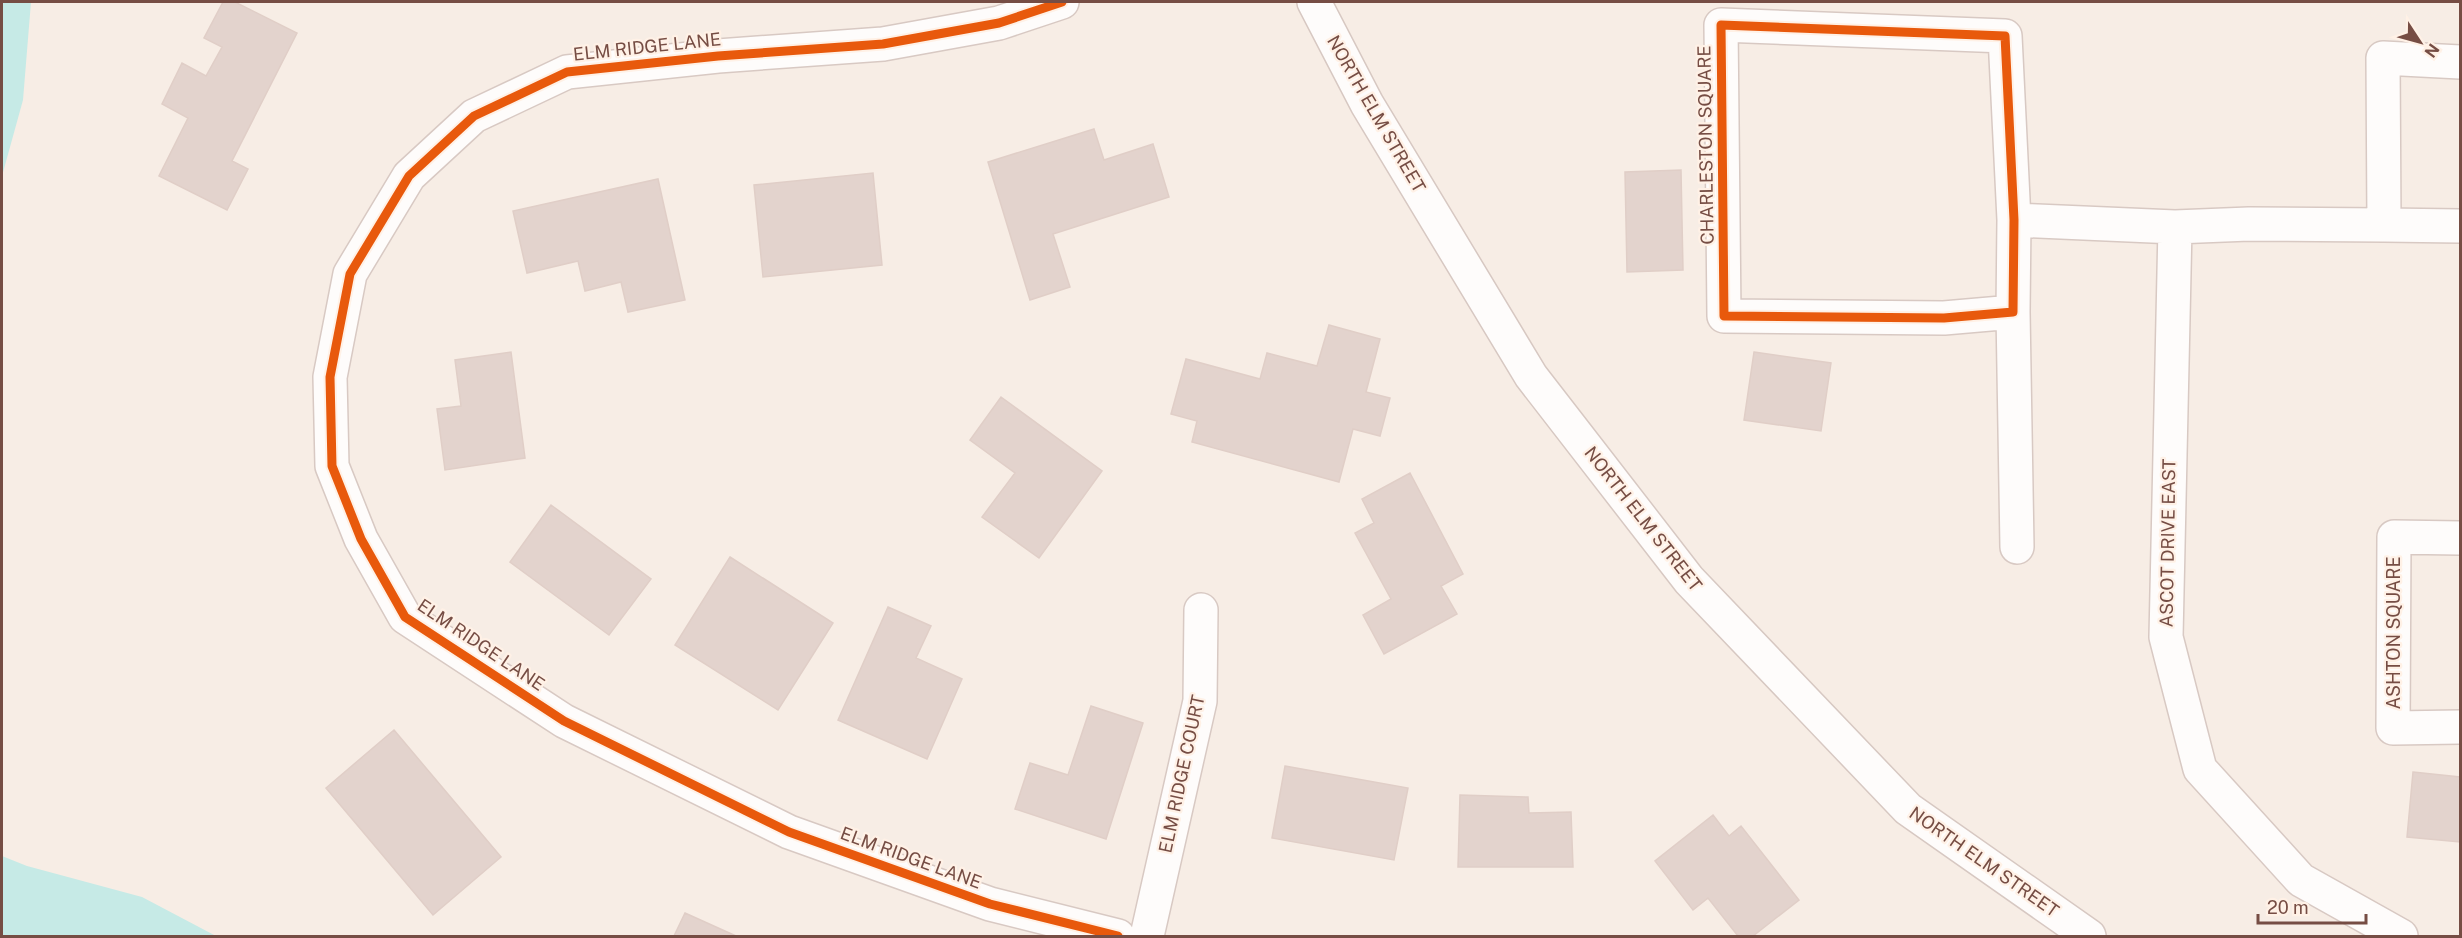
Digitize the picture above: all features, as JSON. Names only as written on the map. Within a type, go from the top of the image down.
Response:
[{"type":"street","name":"ELM RIDGE LANE","points":[[1062,2],[999,23],[883,44],[718,56],[567,72],[474,116],[409,176],[350,274],[330,377],[332,466],[360,539],[405,617],[564,721],[789,832],[990,904],[1118,936]]},
{"type":"street","name":"NORTH ELM STREET","points":[[1314,2],[1367,104],[1531,376],[1689,580],[1908,809],[2089,936]]},
{"type":"street","name":"CHARLESTON SQUARE","points":[[1721,25],[2005,36],[2014,220],[2013,312],[1944,318],[1724,316],[1721,25]]},
{"type":"street","points":[[2384,225],[2383,58],[2460,62]]},
{"type":"street","points":[[2014,220],[2175,227],[2249,224],[2460,226]]},
{"type":"street","name":"ASCOT DRIVE EAST","points":[[2175,227],[2166,637],[2200,770],[2301,880],[2402,936]]},
{"type":"street","points":[[2013,312],[2017,547]]},
{"type":"street","name":"ASHTON SQUARE","points":[[2460,538],[2394,537],[2393,728],[2460,727]]},
{"type":"street","name":"ELM RIDGE COURT","points":[[1147,936],[1200,701],[1201,610]]},
{"type":"water","points":[[2,2],[31,2],[23,100],[2,176]]},
{"type":"water","points":[[2,856],[27,866],[142,897],[216,936],[2,936]]},
{"type":"building","points":[[223,2],[235,2],[297,33],[232,161],[248,169],[227,210],[159,176],[188,118],[162,104],[182,63],[206,76],[222,47],[204,38]]},
{"type":"building","points":[[1094,129],[1104,160],[1153,144],[1169,197],[1053,234],[1070,287],[1030,300],[988,162]]},
{"type":"building","points":[[1681,170],[1683,270],[1627,272],[1625,172]]},
{"type":"building","points":[[873,173],[882,265],[763,277],[754,185]]},
{"type":"building","points":[[658,179],[685,300],[628,312],[621,282],[585,291],[578,261],[527,273],[513,211]]},
{"type":"building","points":[[1329,325],[1380,339],[1366,392],[1390,398],[1380,436],[1353,429],[1339,482],[1192,442],[1197,421],[1171,414],[1186,359],[1260,379],[1267,353],[1317,366]]},
{"type":"building","points":[[511,352],[525,458],[445,470],[437,409],[461,406],[455,360]]},
{"type":"building","points":[[1754,352],[1831,363],[1821,431],[1744,420]]},
{"type":"building","points":[[1001,397],[1102,471],[1039,558],[982,517],[1015,473],[970,440]]},
{"type":"building","points":[[1410,473],[1463,574],[1441,586],[1457,614],[1384,654],[1363,615],[1391,599],[1355,533],[1374,523],[1362,499]]},
{"type":"building","points":[[551,505],[651,579],[609,635],[510,562]]},
{"type":"building","points":[[730,557],[833,623],[778,710],[675,645]]},
{"type":"building","points":[[888,607],[931,626],[916,658],[962,679],[927,759],[838,720]]},
{"type":"building","points":[[1091,706],[1143,723],[1106,839],[1015,809],[1030,763],[1068,775]]},
{"type":"building","points":[[394,730],[501,857],[433,915],[326,788]]},
{"type":"building","points":[[1285,766],[1408,788],[1394,860],[1272,838]]},
{"type":"building","points":[[2413,772],[2460,777],[2460,842],[2407,837]]},
{"type":"building","points":[[1460,795],[1528,797],[1529,813],[1571,812],[1573,867],[1458,867]]},
{"type":"building","points":[[1713,815],[1729,836],[1741,826],[1799,900],[1753,936],[1738,936],[1708,898],[1693,910],[1655,861]]},
{"type":"building","points":[[685,913],[736,936],[674,936]]},
{"type":"cycle path","points":[[1062,2],[999,23],[883,44],[718,56],[567,72],[474,116],[409,176],[350,274],[330,377],[332,466],[361,539],[405,617],[564,721],[789,832],[990,904],[1118,936]]},
{"type":"cycle path","points":[[1721,25],[2005,36],[2014,220],[2013,312],[1944,318],[1724,316],[1721,25]]}]
